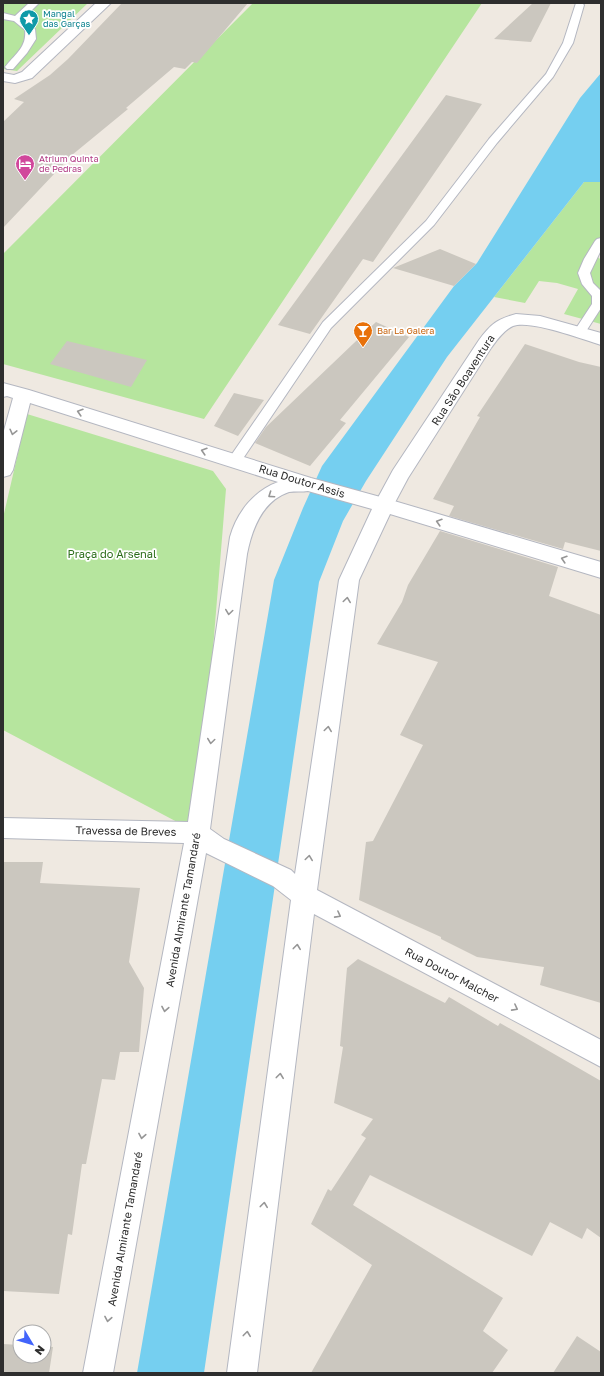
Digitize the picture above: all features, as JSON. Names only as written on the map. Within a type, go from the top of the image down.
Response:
[{"type":"street","points":[[5,73],[15,79],[27,75],[104,3]]},
{"type":"street","name":"Rua São Boaventura","points":[[384,505],[400,475],[485,344],[495,331],[506,322],[517,319],[542,322],[601,339]]},
{"type":"street","name":"Rua Doutor Assis","points":[[3,390],[23,394],[308,484],[384,505],[601,570]]},
{"type":"street","points":[[3,470],[23,394]]},
{"type":"street","name":"Avenida Almirante Tamandaré","points":[[98,1373],[207,839],[237,554],[244,527],[250,515],[270,495],[286,486],[308,484]]},
{"type":"street","points":[[242,1373],[304,896],[350,580],[384,505]]},
{"type":"street","name":"Travessa de Breves","points":[[3,828],[207,839],[282,878],[304,896]]},
{"type":"street","name":"Rua Doutor Malcher","points":[[304,896],[601,1054]]},
{"type":"lane","points":[[17,19],[34,3]]},
{"type":"lane","points":[[235,460],[327,325],[430,223],[494,141],[550,75],[568,43],[579,5]]},
{"type":"lane","points":[[3,16],[17,19],[30,29],[31,39],[5,73]]},
{"type":"lane","points":[[579,333],[598,304],[598,294],[588,284],[584,273],[601,240]]},
{"type":"green space","name":"Mangal das Garças","points":[[3,3],[88,3],[17,71],[3,69]]},
{"type":"green space","points":[[253,3],[482,3],[204,419],[3,364],[3,254]]},
{"type":"green space","points":[[584,182],[601,182],[601,248],[597,256],[601,260],[601,324],[564,314],[578,289],[557,283],[539,281],[525,303],[494,297]]},
{"type":"green space","name":"Praça do Arsenal","points":[[27,414],[213,471],[226,489],[198,833],[3,730],[3,518]]},
{"type":"water","points":[[601,73],[601,182],[584,182],[447,357],[366,481],[343,521],[319,582],[204,1373],[137,1373],[274,580],[303,508],[322,466],[454,286],[477,263],[580,98]]},
{"type":"building","points":[[122,3],[248,3],[197,63],[192,62],[185,69],[174,67],[126,108],[128,109],[72,155],[3,228],[3,122],[24,102],[14,99],[50,75],[68,59]]},
{"type":"building","points":[[533,3],[551,3],[531,42],[494,39]]},
{"type":"building","points":[[446,95],[482,104],[373,262],[363,259],[310,334],[278,325]]},
{"type":"building","points":[[440,249],[476,264],[454,286],[393,268]]},
{"type":"building","points":[[376,322],[409,337],[340,420],[346,423],[310,466],[255,443],[266,427]]},
{"type":"building","points":[[67,341],[147,360],[131,387],[50,364]]},
{"type":"building","points":[[525,344],[579,362],[601,367],[601,551],[565,542],[563,549],[449,516],[454,506],[433,499],[480,417],[477,416]]},
{"type":"building","points":[[234,393],[264,400],[238,436],[214,426]]},
{"type":"building","points":[[440,531],[558,567],[549,596],[601,615],[601,1003],[540,985],[544,967],[477,957],[441,939],[441,937],[359,900],[366,842],[373,841],[423,745],[400,735],[438,662],[377,644],[402,602],[408,585]]},
{"type":"building","points":[[3,862],[43,862],[40,883],[140,888],[129,962],[144,988],[139,1052],[120,1052],[115,1080],[102,1079],[86,1164],[82,1164],[72,1235],[68,1234],[59,1294],[3,1291]]},
{"type":"building","points":[[358,959],[445,1003],[449,997],[498,1026],[500,1023],[601,1081],[601,1238],[587,1228],[582,1239],[550,1222],[532,1256],[370,1175],[353,1205],[503,1298],[483,1331],[508,1350],[492,1373],[311,1373],[372,1265],[311,1224],[328,1189],[331,1191],[366,1138],[361,1135],[373,1119],[334,1103],[343,1047],[340,1046],[347,968]]},
{"type":"building","points":[[577,1336],[601,1352],[601,1373],[553,1373]]},
{"type":"building","points":[[3,1344],[12,1345],[12,1364],[50,1364],[49,1373],[3,1373]]},
{"type":"place","name":"Mangal das Garças","points":[[29,36]]},
{"type":"place","name":"Atrium Quinta de Pedras","points":[[25,181]]},
{"type":"place","name":"Bar La Galera","points":[[363,348]]}]
